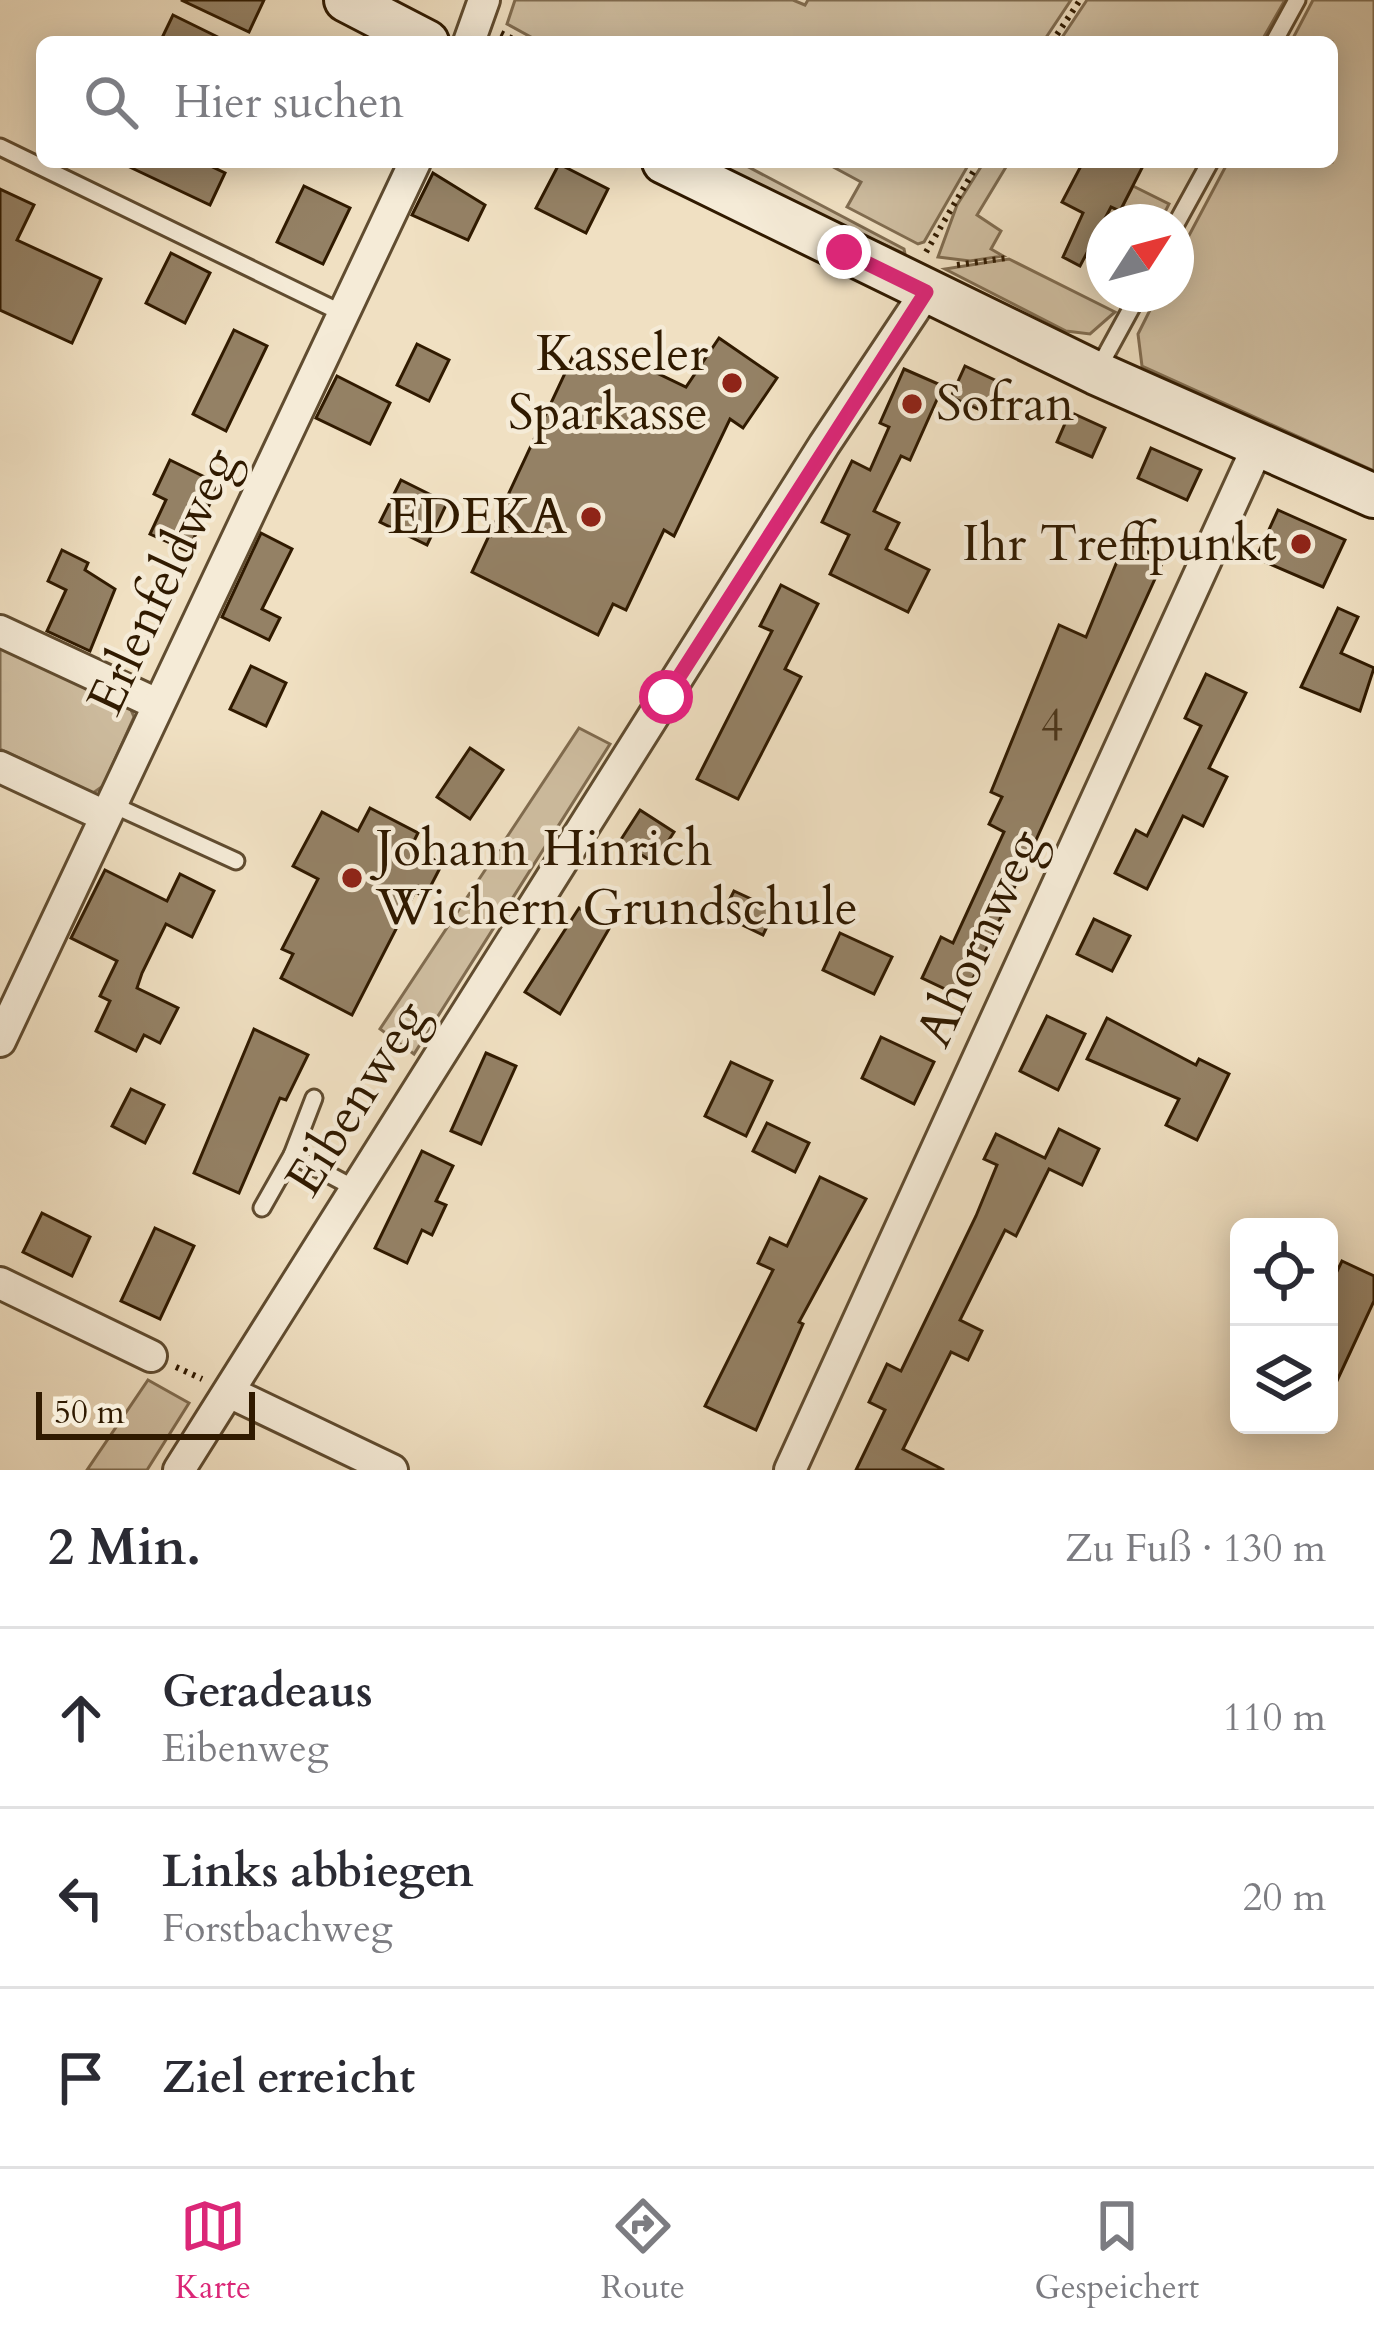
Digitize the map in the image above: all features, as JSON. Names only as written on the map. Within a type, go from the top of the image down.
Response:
[{"type":"street","points":[[346,0],[415,36]]},
{"type":"street","points":[[471,36],[484,0]]},
{"type":"street","name":"Erlenfeldweg","points":[[0,1041],[412,168]]},
{"type":"street","points":[[678,168],[925,274],[1096,374],[1374,496]]},
{"type":"street","name":"Eibenweg","points":[[179,1470],[824,445],[925,274]]},
{"type":"street","name":"Ahornweg","points":[[790,1470],[1258,446]]},
{"type":"street","points":[[0,631],[157,704]]},
{"type":"street","points":[[0,766],[108,810]]},
{"type":"street","points":[[0,1283],[151,1356]]},
{"type":"street","points":[[229,1392],[392,1470]]},
{"type":"lane","points":[[1277,36],[1297,0]]},
{"type":"lane","points":[[0,147],[36,164]]},
{"type":"lane","points":[[43,168],[344,314]]},
{"type":"lane","points":[[1187,204],[1207,168]]},
{"type":"lane","points":[[1096,374],[1129,312]]},
{"type":"lane","points":[[108,810],[236,861]]},
{"type":"lane","points":[[262,1208],[292,1155],[314,1098]]},
{"type":"lane","points":[[292,1155],[356,1190]]},
{"type":"path","points":[[1056,36],[1080,0]]},
{"type":"path","points":[[925,274],[977,168]]},
{"type":"path","points":[[151,1356],[229,1392]]},
{"type":"shaded area","points":[[515,0],[793,0],[805,5],[808,0],[1071,0],[1047,36],[529,36],[507,24]]},
{"type":"shaded area","points":[[1087,0],[1285,0],[1264,36],[1063,36]]},
{"type":"shaded area","points":[[1313,0],[1374,0],[1374,471],[1142,366],[1138,334],[1149,312],[1194,312],[1194,226],[1225,168],[1338,168],[1338,36],[1294,36]]},
{"type":"shaded area","points":[[715,168],[750,168],[904,249],[905,254]]},
{"type":"shaded area","points":[[835,168],[967,168],[924,242],[918,244],[847,207],[861,182]]},
{"type":"shaded area","points":[[980,168],[1005,168],[977,215],[1001,231],[991,249],[1003,256],[970,261],[938,257],[957,205]]},
{"type":"shaded area","points":[[1133,186],[1169,204],[1124,204]]},
{"type":"shaded area","points":[[1009,259],[1086,298],[1086,312],[1115,312],[1090,334],[1066,331],[945,269]]},
{"type":"shaded area","points":[[0,645],[129,705],[134,717],[103,786],[93,793],[0,749]]},
{"type":"shaded area","points":[[579,728],[610,744],[414,1054],[380,1029]]},
{"type":"shaded area","points":[[148,1380],[189,1403],[147,1470],[87,1470]]},
{"type":"building","points":[[181,0],[264,0],[249,32]]},
{"type":"building","points":[[173,15],[216,36],[163,36]]},
{"type":"building","points":[[132,168],[215,168],[225,173],[210,205]]},
{"type":"building","points":[[557,168],[567,168],[608,189],[586,233],[536,208]]},
{"type":"building","points":[[1080,168],[1142,168],[1124,204],[1086,204],[1086,255],[1080,266],[1063,257],[1083,213],[1062,202]]},
{"type":"building","points":[[433,173],[485,205],[468,240],[412,215]]},
{"type":"building","points":[[304,186],[350,208],[323,264],[277,242]]},
{"type":"building","points":[[0,189],[34,205],[17,240],[101,279],[72,343],[0,310]]},
{"type":"building","points":[[171,253],[210,273],[185,323],[146,303]]},
{"type":"building","points":[[234,330],[267,346],[226,431],[193,414]]},
{"type":"building","name":"EDEKA","points":[[719,338],[777,378],[743,428],[730,419],[674,536],[664,530],[626,610],[613,604],[598,635],[472,572],[573,356],[601,370],[611,351],[686,387]]},
{"type":"building","points":[[417,344],[449,360],[429,401],[397,385]]},
{"type":"building","points":[[965,366],[999,382],[985,412],[951,397]]},
{"type":"building","points":[[904,369],[943,386],[910,460],[901,456],[874,511],[899,523],[886,549],[929,570],[908,612],[830,574],[849,535],[822,522],[852,461],[870,470],[889,427],[880,423]]},
{"type":"building","points":[[337,376],[390,403],[370,444],[316,418]]},
{"type":"building","points":[[1070,412],[1105,428],[1092,457],[1057,442]]},
{"type":"building","points":[[1151,448],[1201,470],[1187,500],[1138,478]]},
{"type":"building","points":[[170,460],[219,484],[188,551],[150,534],[166,500],[154,494]]},
{"type":"building","points":[[401,480],[447,503],[427,545],[380,522]]},
{"type":"building","points":[[1278,510],[1345,540],[1323,587],[1256,558]]},
{"type":"building","points":[[261,533],[292,549],[262,609],[280,618],[269,640],[222,617]]},
{"type":"building","points":[[1125,542],[1164,559],[964,998],[922,978],[941,937],[953,943],[1004,832],[989,824],[1002,797],[991,792],[1059,625],[1086,637]]},
{"type":"building","points":[[62,550],[88,563],[85,570],[115,589],[90,651],[47,631],[66,590],[48,581]]},
{"type":"building","points":[[781,585],[818,604],[785,669],[801,677],[738,799],[697,779],[772,631],[760,626]]},
{"type":"building","points":[[1338,608],[1358,617],[1341,653],[1374,668],[1360,711],[1301,687]]},
{"type":"building","points":[[251,666],[286,683],[266,726],[230,709]]},
{"type":"building","points":[[1206,674],[1246,693],[1209,768],[1227,777],[1203,826],[1183,816],[1147,889],[1115,873],[1136,830],[1147,836],[1201,726],[1185,718]]},
{"type":"building","points":[[470,748],[503,770],[470,819],[437,797]]},
{"type":"building","points":[[370,808],[418,833],[411,847],[442,864],[425,897],[415,892],[352,1015],[281,978],[293,954],[282,949],[318,879],[293,866],[322,812],[358,831]]},
{"type":"building","points":[[640,810],[674,832],[654,863],[620,841]]},
{"type":"building","points":[[105,870],[167,901],[180,874],[214,891],[192,937],[166,924],[142,973],[137,988],[178,1008],[160,1043],[144,1035],[136,1051],[96,1031],[110,1001],[100,996],[117,961],[71,938]]},
{"type":"building","points":[[734,891],[775,910],[763,935],[722,915]]},
{"type":"building","points":[[579,908],[610,927],[560,1014],[525,992]]},
{"type":"building","points":[[1094,919],[1130,936],[1112,971],[1077,954]]},
{"type":"building","points":[[840,933],[892,957],[874,994],[823,970]]},
{"type":"building","points":[[1047,1016],[1085,1034],[1058,1090],[1020,1071]]},
{"type":"building","points":[[1107,1018],[1196,1065],[1199,1059],[1229,1074],[1197,1140],[1166,1125],[1179,1099],[1087,1059]]},
{"type":"building","points":[[254,1029],[308,1055],[286,1100],[280,1098],[239,1193],[194,1173]]},
{"type":"building","points":[[881,1037],[934,1062],[914,1104],[862,1078]]},
{"type":"building","points":[[486,1053],[516,1066],[481,1144],[451,1131]]},
{"type":"building","points":[[731,1062],[772,1081],[746,1136],[705,1116]]},
{"type":"building","points":[[131,1089],[164,1105],[145,1143],[112,1126]]},
{"type":"building","points":[[767,1123],[809,1143],[795,1172],[753,1151]]},
{"type":"building","points":[[1059,1129],[1099,1149],[1082,1185],[1049,1169],[1016,1236],[1005,1230],[960,1320],[982,1331],[968,1360],[951,1352],[903,1449],[944,1470],[856,1470],[885,1410],[869,1402],[887,1364],[901,1371],[976,1216],[997,1165],[984,1159],[996,1134],[1045,1158]]},
{"type":"building","points":[[422,1151],[453,1166],[436,1201],[446,1205],[432,1235],[422,1230],[407,1263],[375,1248]]},
{"type":"building","points":[[820,1177],[866,1199],[799,1322],[803,1324],[756,1430],[705,1406],[773,1270],[758,1263],[770,1238],[787,1246]]},
{"type":"building","points":[[42,1213],[90,1237],[72,1276],[23,1252]]},
{"type":"building","points":[[155,1228],[194,1246],[160,1319],[121,1301]]},
{"type":"building","points":[[1342,1261],[1374,1276],[1374,1301],[1338,1379],[1338,1326]]},
{"type":"place","name":"Kasseler Sparkasse","points":[[732,383]]},
{"type":"place","name":"Sofran","points":[[912,404]]},
{"type":"place","name":"EDEKA","points":[[591,517]]},
{"type":"place","name":"Ihr Treffpunkt","points":[[1301,544]]},
{"type":"place","name":"Johann Hinrich Wichern Grundschule","points":[[352,878]]},
{"type":"route","points":[[666,697],[926,292],[844,252]]}]
